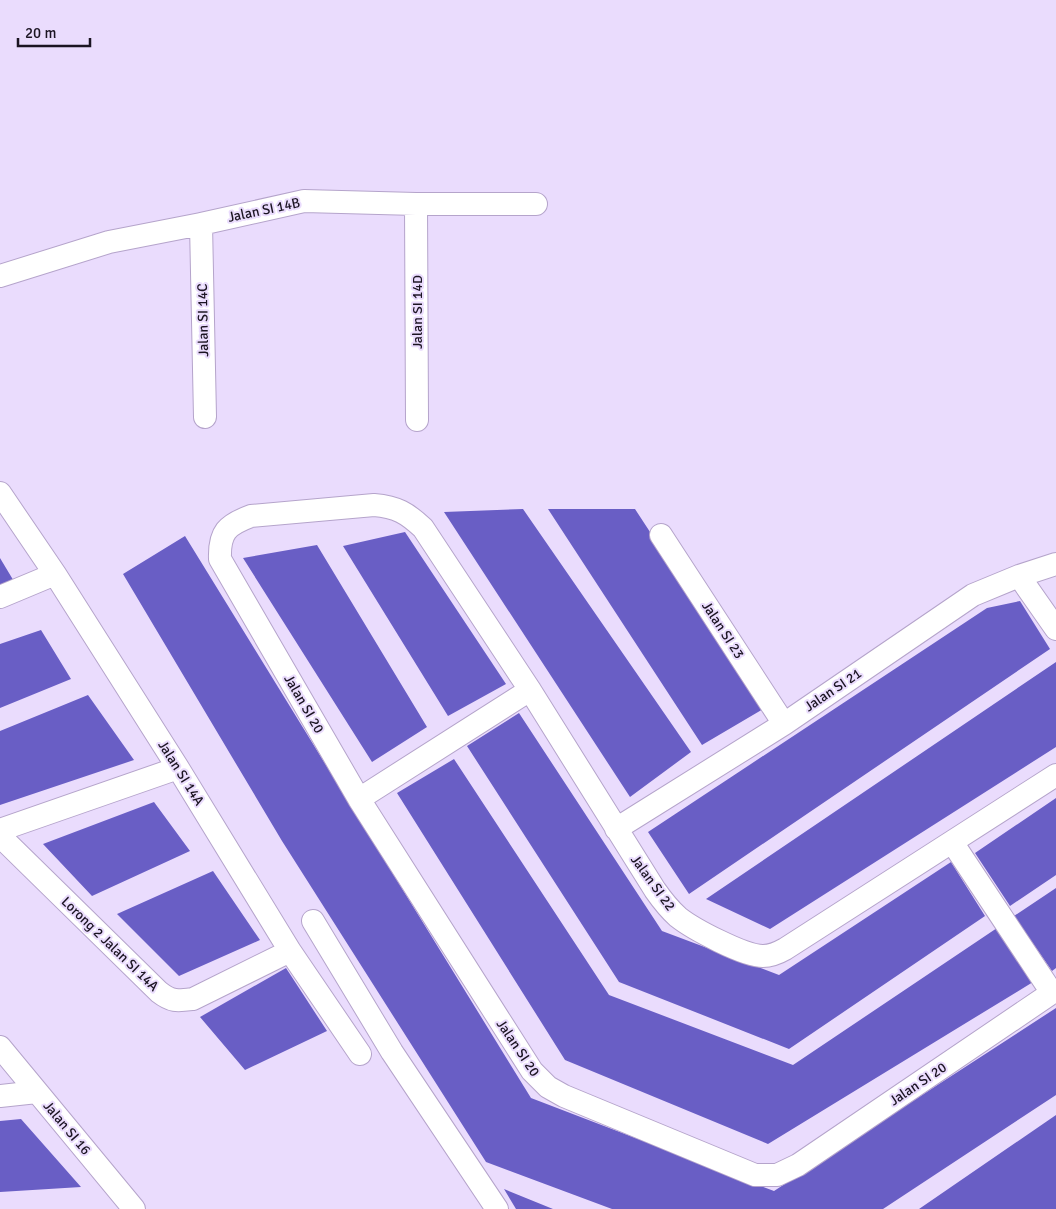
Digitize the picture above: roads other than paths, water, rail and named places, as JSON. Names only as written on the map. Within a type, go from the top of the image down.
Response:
[{"type":"street","name":"Jalan SI 14B","points":[[0,276],[109,242],[304,201],[416,204],[536,204]]},
{"type":"street","name":"Jalan SI 14D","points":[[416,204],[417,420]]},
{"type":"street","name":"Jalan SI 14C","points":[[201,224],[205,417]]},
{"type":"street","name":"Jalan SI 14A","points":[[0,493],[178,768],[290,951],[360,1054]]},
{"type":"street","name":"Jalan SI 22","points":[[220,559],[220,545],[224,532],[235,522],[251,516],[381,505],[400,510],[423,528],[530,690],[666,906],[690,926],[748,954],[772,955],[785,950],[1056,775]]},
{"type":"street","name":"Jalan SI 23","points":[[661,535],[784,724]]},
{"type":"street","name":"Jalan SI 20","points":[[220,559],[359,799],[532,1071],[548,1087],[564,1096],[755,1175],[777,1175],[798,1165],[1054,991]]},
{"type":"street","name":"Jalan SI 21","points":[[616,829],[784,724],[973,595],[1019,576],[1056,564]]},
{"type":"street","points":[[0,598],[54,574]]},
{"type":"street","points":[[1019,576],[1056,629]]},
{"type":"street","points":[[359,799],[530,690]]},
{"type":"street","points":[[0,830],[178,768]]},
{"type":"street","name":"Lorong 2 Jalan SI 14A","points":[[0,836],[169,1000],[181,1001],[192,999],[290,951]]},
{"type":"street","points":[[952,842],[1054,991]]},
{"type":"street","points":[[313,922],[392,1052],[497,1209]]},
{"type":"street","name":"Jalan SI 16","points":[[0,1047],[134,1209]]},
{"type":"street","points":[[0,1096],[37,1092]]}]
